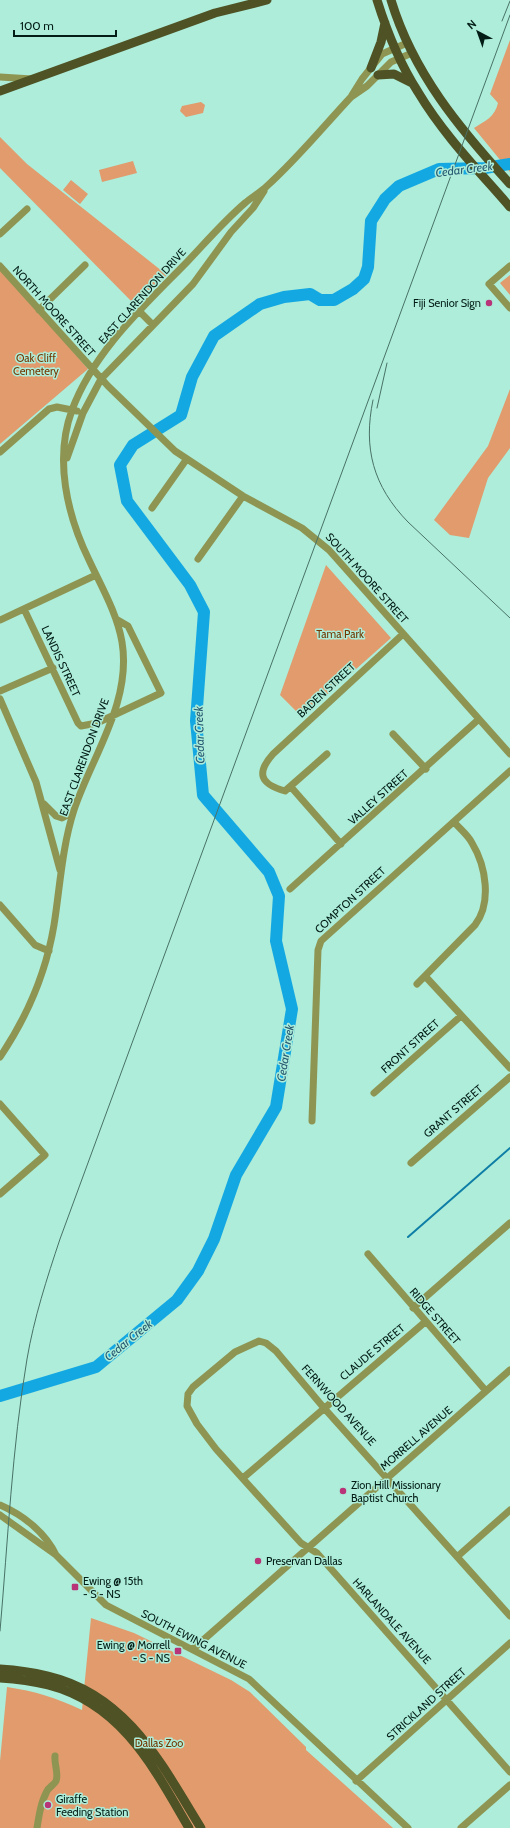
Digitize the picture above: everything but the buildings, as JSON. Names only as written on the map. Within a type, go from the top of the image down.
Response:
[{"type":"main road","points":[[0,91],[215,13],[267,0]]},
{"type":"main road","points":[[377,0],[395,48],[412,83],[444,129],[510,207]]},
{"type":"main road","points":[[391,0],[407,43],[421,72],[442,103],[509,183]]},
{"type":"main road","points":[[371,68],[377,54],[385,23]]},
{"type":"main road","points":[[378,75],[394,74],[412,83]]},
{"type":"main road","points":[[0,1668],[49,1676],[73,1684],[132,1725],[148,1744],[201,1828]]},
{"type":"main road","points":[[0,1678],[49,1685],[96,1701],[139,1746],[189,1828]]},
{"type":"street","name":"EAST CLARENDON DRIVE","points":[[65,463],[83,413],[101,380],[193,284],[231,232],[253,208],[266,188],[351,97],[362,79],[382,54],[407,43]]},
{"type":"street","name":"EAST CLARENDON DRIVE","points":[[351,97],[367,86],[391,62],[412,52]]},
{"type":"street","points":[[0,77],[34,79]]},
{"type":"street","name":"EAST CLARENDON DRIVE","points":[[0,1057],[24,1017],[37,989],[49,951],[60,872],[73,812],[113,715],[119,692],[123,665],[122,642],[116,619],[75,530],[69,508],[65,463],[66,437],[72,410],[93,370],[106,351],[140,312],[245,203],[266,188]]},
{"type":"street","points":[[0,234],[27,209]]},
{"type":"street","points":[[39,310],[85,265]]},
{"type":"street","name":"NORTH MOORE STREET","points":[[0,266],[93,370]]},
{"type":"street","points":[[510,266],[489,284],[510,308]]},
{"type":"street","points":[[140,312],[153,325]]},
{"type":"street","name":"SOUTH MOORE STREET","points":[[93,370],[101,380],[186,460],[243,496],[302,528],[317,539],[510,754]]},
{"type":"street","points":[[0,452],[49,409],[57,407],[83,413]]},
{"type":"street","points":[[152,508],[186,460]]},
{"type":"street","points":[[198,559],[243,496]]},
{"type":"street","points":[[0,620],[96,575]]},
{"type":"street","name":"LANDIS STREET","points":[[24,609],[78,723],[81,726],[89,726],[113,715]]},
{"type":"street","points":[[113,715],[161,693],[128,626],[116,619]]},
{"type":"street","name":"BADEN STREET","points":[[288,789],[277,789],[266,781],[262,775],[264,763],[403,634]]},
{"type":"street","points":[[0,691],[53,668]]},
{"type":"street","points":[[0,698],[28,760],[44,803],[60,872]]},
{"type":"street","name":"VALLEY STREET","points":[[290,889],[426,769],[479,719]]},
{"type":"street","points":[[393,734],[426,769]]},
{"type":"street","points":[[327,754],[288,789],[341,844]]},
{"type":"street","name":"COMPTON STREET","points":[[312,1121],[318,950],[321,941],[510,771]]},
{"type":"street","points":[[44,803],[56,816],[62,818],[73,812]]},
{"type":"street","points":[[417,984],[475,925],[482,916],[486,901],[485,884],[478,854],[472,842],[454,822]]},
{"type":"street","points":[[0,905],[35,945],[49,951]]},
{"type":"street","points":[[425,976],[510,1068]]},
{"type":"street","name":"FRONT STREET","points":[[374,1093],[461,1016]]},
{"type":"street","name":"GRANT STREET","points":[[411,1162],[510,1076]]},
{"type":"street","points":[[0,1104],[45,1155],[0,1194]]},
{"type":"street","points":[[413,1308],[510,1223]]},
{"type":"street","name":"RIDGE STREET","points":[[368,1254],[486,1391]]},
{"type":"street","name":"CLAUDE STREET","points":[[243,1478],[425,1322]]},
{"type":"street","name":"FERNWOOD AVENUE","points":[[259,1342],[266,1343],[276,1351],[324,1408],[388,1477],[510,1616]]},
{"type":"street","name":"HARLANDALE AVENUE","points":[[259,1342],[235,1352],[193,1387],[188,1394],[187,1406],[197,1424],[216,1449],[243,1478],[276,1518],[308,1548],[317,1553],[510,1772]]},
{"type":"street","name":"MORRELL AVENUE","points":[[193,1650],[510,1370]]},
{"type":"street","name":"SOUTH EWING AVENUE","points":[[0,1505],[18,1514],[42,1534],[51,1545],[56,1555]]},
{"type":"street","points":[[458,1556],[510,1510]]},
{"type":"street","name":"SOUTH EWING AVENUE","points":[[0,1515],[56,1555],[106,1605],[249,1679],[356,1781],[408,1828]]},
{"type":"street","name":"STRICKLAND STREET","points":[[356,1781],[510,1643]]},
{"type":"street","points":[[37,1828],[39,1811],[48,1790],[56,1782],[57,1777],[54,1763],[56,1756]]},
{"type":"street","points":[[461,1828],[510,1785]]},
{"type":"green space","points":[[510,40],[510,172],[474,128],[486,121],[497,108],[498,103],[490,94]]},
{"type":"green space","points":[[201,102],[205,105],[203,113],[186,117],[180,111],[182,106]]},
{"type":"green space","points":[[0,137],[27,164],[167,275],[136,306],[0,168]]},
{"type":"green space","points":[[133,161],[137,173],[102,182],[99,170]]},
{"type":"green space","points":[[71,180],[88,194],[80,204],[63,190]]},
{"type":"green space","name":"Oak Cliff Cemetery","points":[[0,267],[88,369],[0,444]]},
{"type":"green space","points":[[510,275],[510,295],[500,283]]},
{"type":"green space","points":[[510,389],[510,448],[488,478],[469,538],[450,535],[434,520],[488,446]]},
{"type":"green space","name":"Tama Park","points":[[326,565],[391,638],[302,717],[280,695]]},
{"type":"green space","name":"Dallas Zoo","points":[[91,1618],[134,1633],[231,1680],[250,1692],[306,1747],[306,1750],[393,1828],[0,1828],[0,1761],[7,1687],[45,1696],[82,1710]]},
{"type":"waterway","name":"Cedar Creek","points":[[0,1396],[96,1367],[177,1300],[198,1271],[214,1239],[236,1175],[276,1107],[292,1009],[276,941],[279,896],[269,872],[203,795],[196,721],[204,612],[190,585],[127,501],[120,465],[133,445],[181,415],[192,377],[214,336],[260,304],[284,297],[310,294],[320,300],[334,300],[353,289],[364,279],[368,267],[371,221],[385,199],[399,186],[439,169],[485,168],[510,164]]},
{"type":"waterway","points":[[408,1237],[510,1148]]},
{"type":"tram line","points":[[502,21],[510,1]]},
{"type":"tram line","points":[[0,1631],[14,1460],[22,1393],[33,1328],[50,1268],[510,15]]},
{"type":"tram line","points":[[377,408],[387,363]]},
{"type":"tram line","points":[[373,400],[369,434],[370,450],[379,480],[386,494],[408,522],[510,618]]},
{"type":"place","name":"Fiji Senior Sign","points":[[489,303]]},
{"type":"place","name":"Zion Hill Missionary Baptist Church","points":[[343,1491]]},
{"type":"place","name":"Preservan Dallas","points":[[258,1561]]},
{"type":"place","name":"Ewing @ 15th - S - NS","points":[[75,1587]]},
{"type":"place","name":"Ewing @ Morrell - S - NS","points":[[178,1651]]},
{"type":"place","name":"Giraffe Feeding Station","points":[[48,1805]]}]
